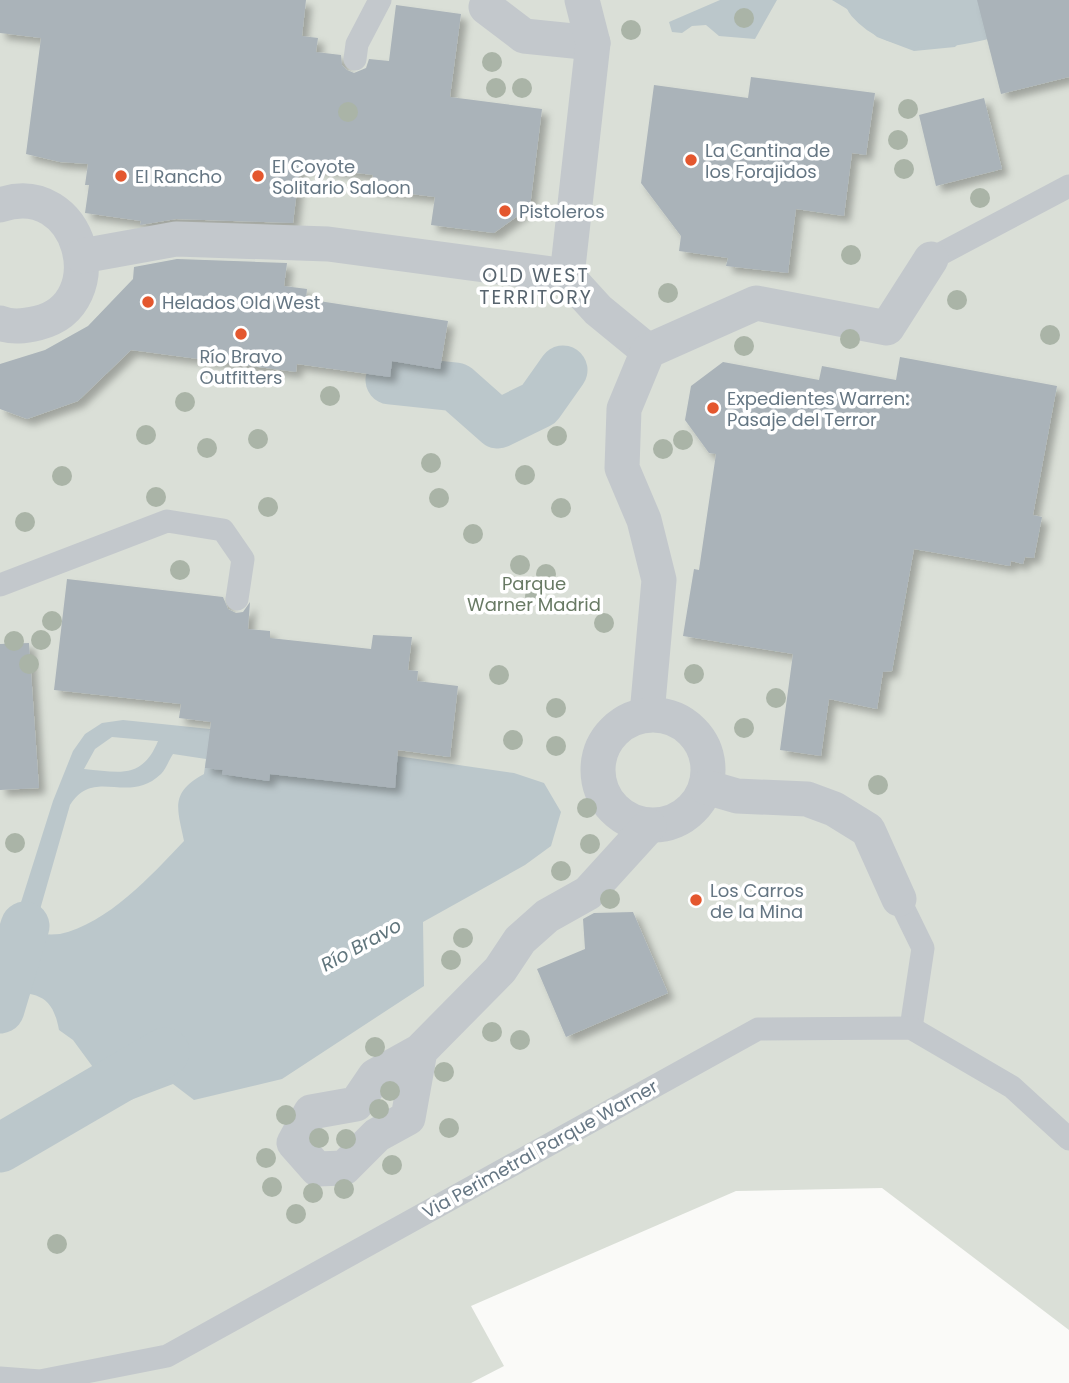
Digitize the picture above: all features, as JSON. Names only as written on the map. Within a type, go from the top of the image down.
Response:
[{"type":"street","points":[[567,276],[593,43],[582,0]]},
{"type":"street","points":[[482,3],[524,36],[593,43]]},
{"type":"street","points":[[0,205],[25,201],[45,206],[63,219],[75,235],[82,256],[81,276],[74,295],[61,311],[44,321],[24,326],[0,323]]},
{"type":"street","points":[[82,256],[176,239],[328,244],[567,276],[598,310],[648,351]]},
{"type":"street","points":[[647,714],[659,580],[644,520],[622,468],[624,409],[648,351],[756,303],[887,328],[931,260]]},
{"type":"street","points":[[647,714],[665,715],[682,722],[696,735],[706,751],[709,769],[706,787],[697,804],[684,816],[668,824],[649,826],[631,821],[616,812],[605,798],[598,781],[598,762],[603,745],[614,730],[629,719],[647,714]]},
{"type":"street","points":[[706,787],[737,796],[807,799],[834,809],[868,830],[898,899]]},
{"type":"street","points":[[431,1032],[408,1118],[377,1135],[344,1168],[317,1169],[293,1143],[311,1112],[375,1076],[431,1032],[500,970],[520,940],[521,924],[547,916],[588,892],[649,826]]},
{"type":"street","points":[[346,1093],[377,1135]]},
{"type":"lane","points":[[355,59],[358,44],[380,0]]},
{"type":"lane","points":[[931,260],[1069,186]]},
{"type":"lane","points":[[0,585],[167,521],[223,530],[243,559],[237,599]]},
{"type":"lane","points":[[898,899],[923,948],[911,1028],[1012,1087],[1069,1139]]},
{"type":"lane","name":"Via Perimetral Parque Warner","points":[[0,1378],[40,1381],[167,1356],[758,1029],[911,1028]]},
{"type":"green space","name":"Parque Warner Madrid","points":[[0,0],[1069,0],[1069,1330],[882,1188],[736,1191],[471,1306],[504,1366],[471,1383],[0,1383]]},
{"type":"water","points":[[720,0],[777,0],[755,39],[719,36],[706,25],[692,26],[682,33],[672,32],[669,22]]},
{"type":"water","points":[[832,0],[963,0],[969,26],[978,24],[955,47],[914,51],[877,37],[847,9]]},
{"type":"water","points":[[123,720],[210,729],[514,773],[544,783],[561,812],[551,846],[525,865],[423,922],[424,986],[282,1079],[194,1100],[173,1084],[120,1104],[73,1040],[59,1030],[52,1008],[46,1001],[32,994],[0,991],[0,934],[11,934],[53,801],[73,751],[85,734],[102,723]],"holes":[[[112,737],[157,741],[158,741],[152,754],[137,768],[119,772],[84,769],[95,749]],[[173,754],[206,759],[204,774],[186,788],[179,802],[179,819],[184,841],[128,896],[95,920],[60,934],[33,934],[70,805],[90,788],[136,787],[148,783],[163,772]]]},
{"type":"building","points":[[0,0],[306,0],[302,36],[318,38],[316,52],[341,55],[342,65],[354,73],[366,68],[369,59],[389,61],[396,5],[461,14],[450,97],[542,109],[530,207],[494,233],[431,225],[435,197],[371,189],[373,175],[300,166],[293,223],[176,219],[140,225],[141,221],[85,213],[89,185],[85,185],[88,164],[60,162],[26,154],[41,38],[0,33]]},
{"type":"building","points":[[977,0],[1069,0],[1069,77],[1001,94]]},
{"type":"building","points":[[751,77],[875,93],[866,155],[852,153],[844,216],[796,209],[788,273],[726,266],[728,258],[679,251],[681,236],[641,183],[654,85],[748,98]]},
{"type":"building","points":[[984,98],[1002,169],[936,186],[919,115]]},
{"type":"building","points":[[177,259],[287,263],[284,286],[307,289],[306,299],[448,321],[440,369],[392,361],[390,377],[297,364],[296,372],[131,350],[78,401],[27,419],[0,409],[0,364],[45,350],[88,326],[133,279],[134,267]]},
{"type":"building","points":[[900,357],[1057,386],[1033,515],[1042,517],[1034,558],[1025,557],[1023,564],[1011,561],[1010,566],[914,549],[892,671],[883,672],[877,709],[829,699],[821,756],[780,750],[793,654],[683,636],[694,569],[699,570],[716,454],[709,453],[685,420],[691,386],[723,362],[819,380],[822,366],[896,380]]},
{"type":"building","points":[[67,579],[223,597],[228,609],[236,613],[243,612],[250,602],[248,629],[270,631],[270,638],[371,649],[373,635],[412,637],[408,670],[418,671],[417,681],[458,686],[450,757],[398,750],[395,788],[270,774],[269,781],[222,774],[223,770],[205,768],[211,722],[179,718],[181,704],[54,690]]},
{"type":"building","points":[[29,643],[39,788],[0,790],[0,644]]},
{"type":"building","points":[[633,912],[668,993],[566,1037],[537,969],[585,949],[583,919],[594,913]]},
{"type":"waterway","points":[[870,0],[886,13],[906,21],[928,23],[974,17],[1038,0]]},
{"type":"waterway","points":[[390,380],[456,387],[498,424],[539,404],[563,370]]},
{"type":"waterway","name":"Río Bravo","points":[[0,1009],[25,926]]},
{"type":"waterway","name":"Río Bravo","points":[[0,1148],[165,1052]]},
{"type":"place","name":"La Cantina de los Forajidos","points":[[691,160]]},
{"type":"place","name":"El Rancho","points":[[121,176]]},
{"type":"place","name":"El Coyote Solitario Saloon","points":[[258,176]]},
{"type":"place","name":"Pistoleros","points":[[505,211]]},
{"type":"place","name":"Helados Old West","points":[[148,302]]},
{"type":"place","name":"Río Bravo Outfitters","points":[[241,334]]},
{"type":"place","name":"Expedientes Warren: Pasaje del Terror","points":[[713,408]]},
{"type":"place","name":"Los Carros de la Mina","points":[[696,900]]},
{"type":"district","name":"OLD WEST TERRITORY","points":[[536,286]]}]
